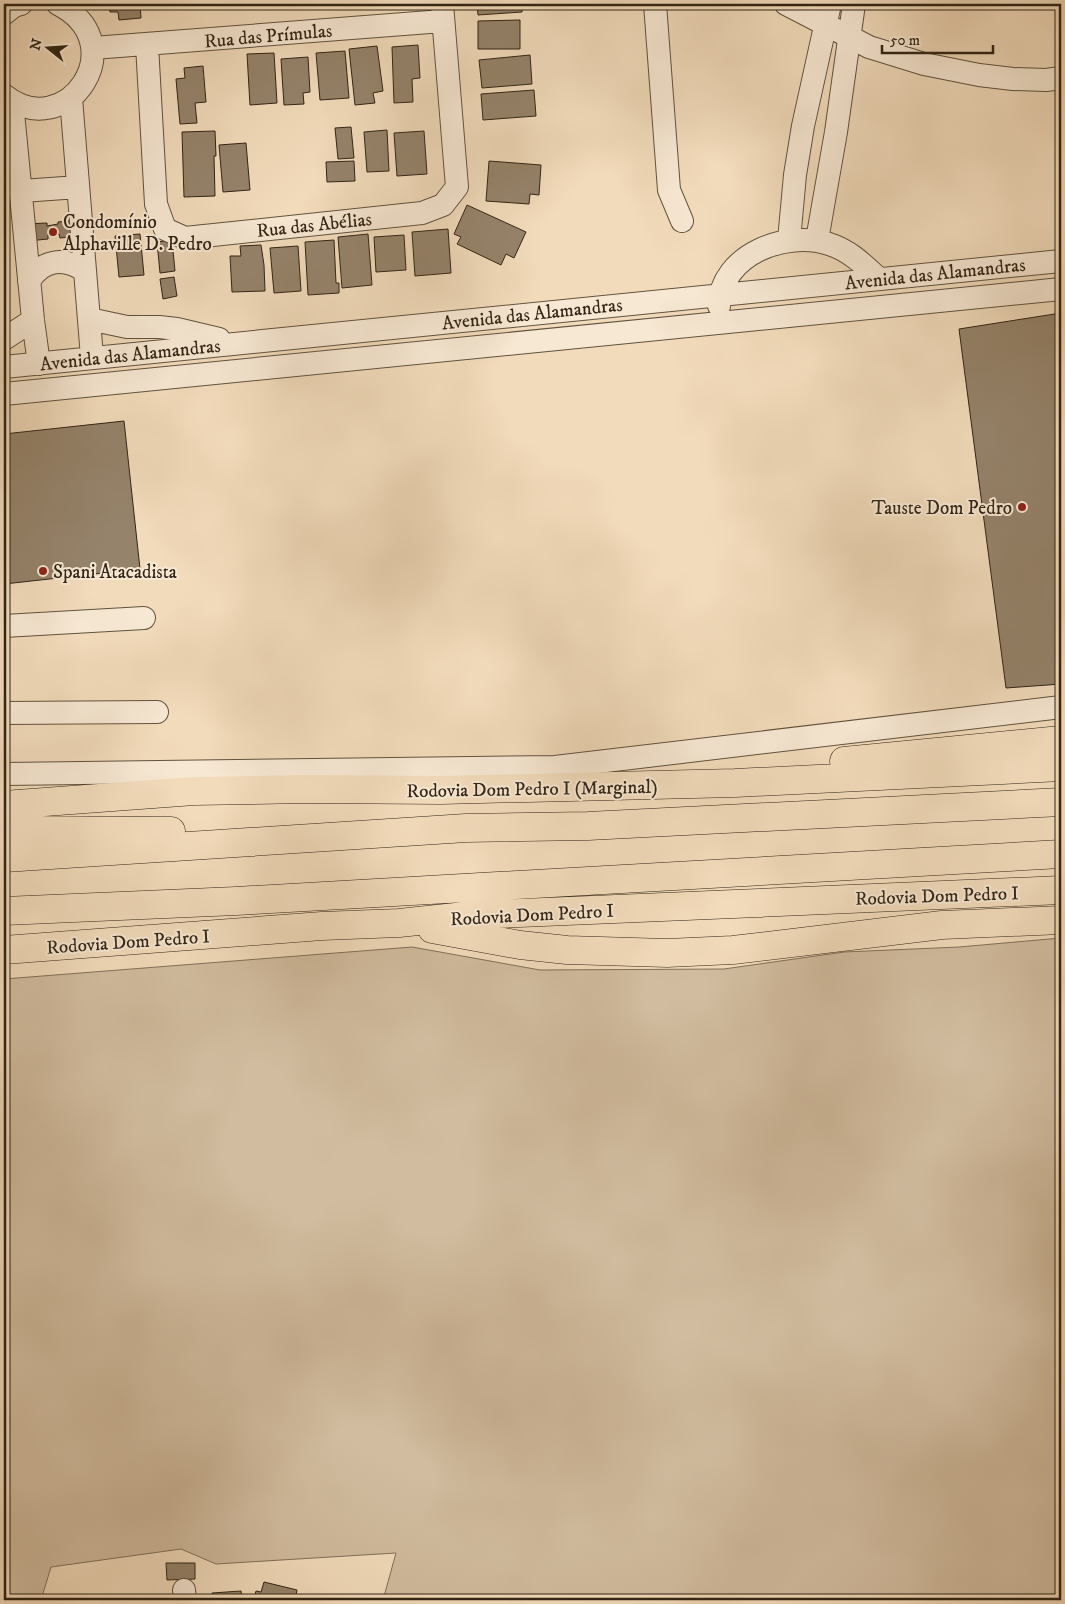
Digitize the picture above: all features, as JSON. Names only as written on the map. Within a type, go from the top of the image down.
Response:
[{"type":"highway","points":[[619,786],[750,769],[1061,740]]},
{"type":"highway","name":"Rodovia Dom Pedro I (Marginal)","points":[[4,805],[194,791],[307,789],[441,790],[735,784],[1061,767]]},
{"type":"highway","points":[[4,858],[466,828],[588,826],[1061,802]]},
{"type":"highway","points":[[4,830],[405,832]]},
{"type":"highway","name":"Rodovia Dom Pedro I","points":[[4,913],[42,908],[246,900],[1061,854]]},
{"type":"highway","name":"Rodovia Dom Pedro I","points":[[4,950],[312,927],[399,923],[475,915],[1061,890]]},
{"type":"highway","points":[[399,923],[520,945],[567,950],[667,953],[733,950],[942,925],[1061,920]]},
{"type":"street","points":[[8,98],[26,108],[42,109],[57,105],[71,98],[84,84],[91,67],[92,48],[89,34],[81,21],[70,10],[58,4]]},
{"type":"street","points":[[655,4],[668,190],[682,221]]},
{"type":"street","points":[[786,4],[828,14],[849,37],[869,47],[896,56],[951,70],[1013,79],[1046,80],[1061,78]]},
{"type":"street","points":[[817,240],[841,98],[854,4]]},
{"type":"street","name":"Rua das Prímulas","points":[[92,48],[147,45],[443,13]]},
{"type":"street","name":"Rua das Abélias","points":[[147,45],[156,204],[165,229],[185,238],[422,213],[443,205],[457,187],[443,13]]},
{"type":"street","points":[[789,240],[795,175],[809,92],[828,14]]},
{"type":"street","points":[[809,92],[841,98]]},
{"type":"street","points":[[8,98],[22,191],[33,320],[39,364]]},
{"type":"street","points":[[71,98],[92,357]]},
{"type":"street","points":[[795,175],[814,180],[828,180]]},
{"type":"street","points":[[22,191],[78,187]]},
{"type":"street","points":[[718,322],[719,295],[724,282],[742,262],[764,247],[789,240],[817,240],[831,244],[856,258],[879,279]]},
{"type":"street","name":"Avenida das Alamandras","points":[[4,367],[1061,261]]},
{"type":"street","points":[[30,281],[35,271],[45,264],[73,263],[84,271]]},
{"type":"street","name":"Avenida das Alamandras","points":[[4,394],[1061,289]]},
{"type":"street","points":[[89,319],[127,327],[159,327],[238,343]]},
{"type":"street","points":[[4,339],[33,320]]},
{"type":"street","points":[[343,332],[349,345],[345,360]]},
{"type":"street","points":[[4,626],[144,618]]},
{"type":"street","points":[[4,774],[555,767],[1061,707]]},
{"type":"street","points":[[4,713],[157,712]]},
{"type":"shaded area","points":[[1061,938],[1061,1600],[383,1600],[396,1553],[216,1564],[181,1549],[51,1567],[41,1600],[4,1600],[4,979],[412,947],[540,970],[724,969],[844,952],[959,947]]},
{"type":"building","points":[[109,4],[140,4],[141,18],[119,20],[118,12],[110,12]]},
{"type":"building","points":[[477,4],[522,4],[522,12],[478,15]]},
{"type":"building","points":[[520,20],[520,49],[478,49],[478,21]]},
{"type":"building","points":[[418,45],[420,78],[412,79],[413,102],[394,103],[392,47]]},
{"type":"building","points":[[377,46],[383,91],[373,93],[375,103],[355,105],[349,49]]},
{"type":"building","points":[[345,51],[349,98],[320,100],[316,53]]},
{"type":"building","points":[[274,53],[277,103],[250,105],[247,54]]},
{"type":"building","points":[[530,55],[532,84],[482,88],[479,60]]},
{"type":"building","points":[[308,57],[310,92],[303,93],[304,104],[284,105],[281,59]]},
{"type":"building","points":[[203,66],[206,102],[195,103],[197,123],[180,124],[176,79],[185,78],[184,68]]},
{"type":"building","points":[[534,90],[536,116],[483,120],[481,94]]},
{"type":"building","points":[[351,127],[354,158],[338,159],[335,128]]},
{"type":"building","points":[[387,130],[389,171],[367,172],[364,132]]},
{"type":"building","points":[[215,131],[215,196],[184,197],[182,132]]},
{"type":"building","points":[[424,131],[427,174],[397,176],[394,133]]},
{"type":"building","points":[[246,143],[250,190],[223,192],[219,145]]},
{"type":"building","points":[[354,161],[355,181],[327,182],[326,162]]},
{"type":"building","points":[[489,161],[541,165],[539,195],[530,194],[529,204],[486,201]]},
{"type":"building","points":[[467,205],[526,232],[514,258],[506,254],[501,265],[457,244],[461,237],[454,234]]},
{"type":"building","name":"Condomínio Alphaville D. Pedro","points":[[78,220],[79,236],[60,238],[59,234],[48,235],[48,239],[28,241],[26,224],[47,223],[47,226],[58,224],[58,222]]},
{"type":"building","points":[[448,229],[451,273],[415,276],[412,232]]},
{"type":"building","points":[[140,234],[144,275],[119,277],[115,236]]},
{"type":"building","points":[[368,234],[372,285],[342,288],[338,237]]},
{"type":"building","points":[[404,235],[406,270],[376,272],[374,237]]},
{"type":"building","points":[[172,240],[175,271],[160,273],[157,242]]},
{"type":"building","points":[[334,240],[336,283],[339,283],[339,293],[308,295],[305,242]]},
{"type":"building","points":[[261,245],[265,291],[232,292],[230,256],[241,256],[240,246]]},
{"type":"building","points":[[298,246],[301,291],[274,293],[270,248]]},
{"type":"building","points":[[174,277],[177,296],[163,299],[160,279]]},
{"type":"building","name":"Tauste Dom Pedro","points":[[1061,313],[1061,684],[1006,688],[959,329]]},
{"type":"building","points":[[124,421],[140,569],[4,584],[4,434]]},
{"type":"building","points":[[166,1563],[195,1563],[195,1579],[167,1580]]},
{"type":"building","points":[[264,1582],[297,1590],[295,1600],[253,1600],[256,1591],[261,1592]]},
{"type":"building","points":[[241,1591],[242,1600],[212,1600],[212,1593]]},
{"type":"place","name":"Condomínio Alphaville D. Pedro","points":[[53,232]]},
{"type":"place","name":"Tauste Dom Pedro","points":[[1022,507]]},
{"type":"place","name":"Spani Atacadista","points":[[43,571]]}]
